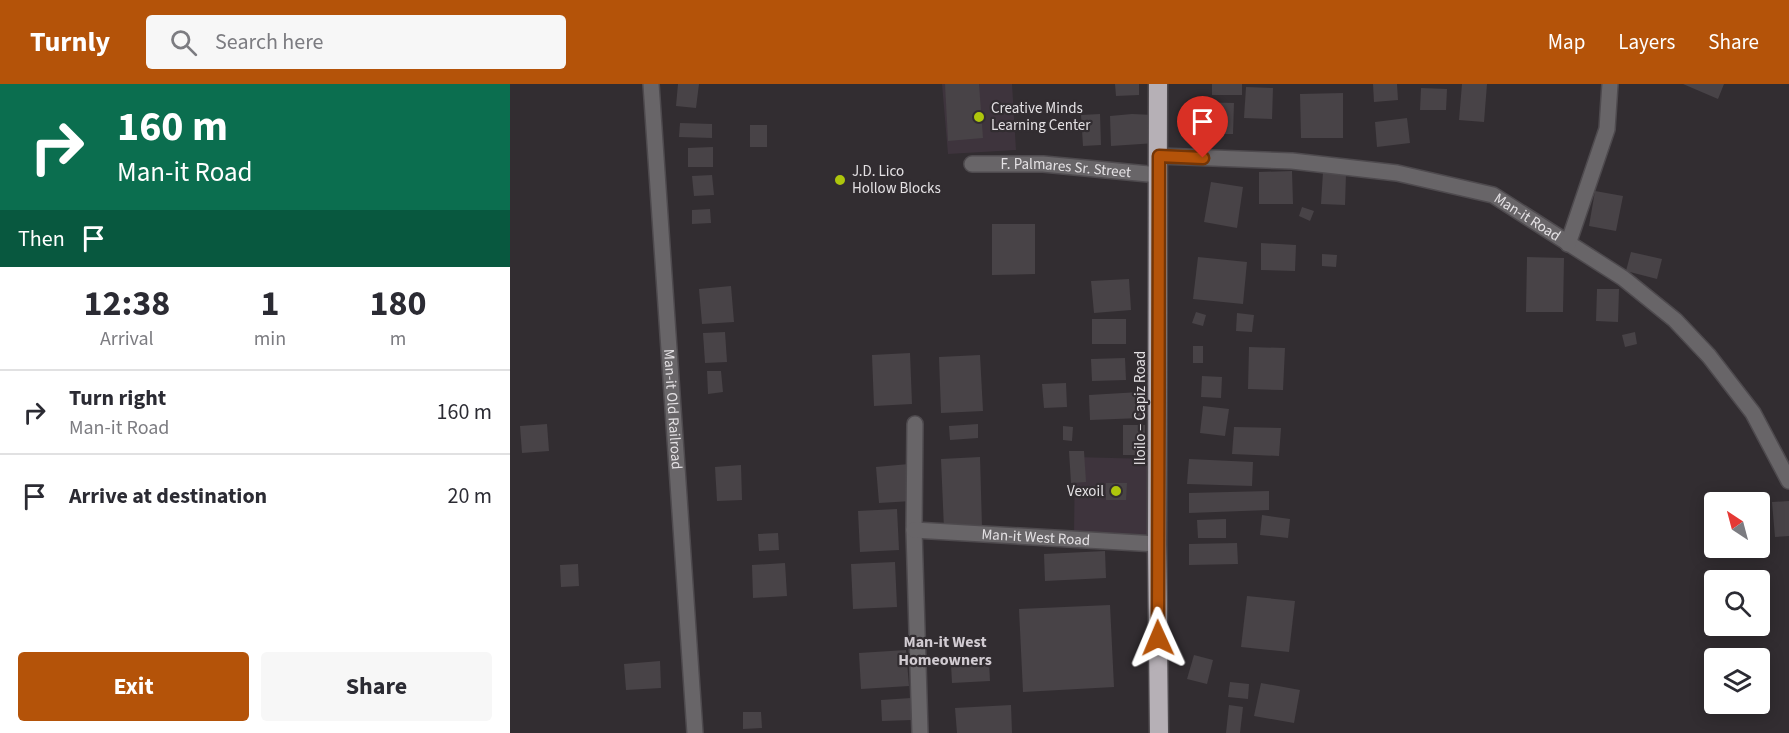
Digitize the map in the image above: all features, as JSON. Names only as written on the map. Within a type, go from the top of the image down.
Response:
[{"type":"highway","name":"Iloilo – Capiz Road","points":[[1158,84],[1159,733]]},
{"type":"street","name":"Man-it Old Railroad","points":[[651,84],[696,733]]},
{"type":"street","points":[[1568,244],[1607,129],[1610,84]]},
{"type":"street","name":"Man-it Road","points":[[1159,156],[1292,161],[1426,180],[1493,195],[1623,278],[1675,320],[1709,356],[1753,413],[1789,481]]},
{"type":"street","name":"F. Palmares Sr. Street","points":[[972,164],[1043,164],[1159,175]]},
{"type":"street","points":[[915,424],[914,530],[920,733]]},
{"type":"street","name":"Man-it West Road","points":[[914,530],[1157,544]]},
{"type":"shaded area","name":"Creative Minds Learning Center","points":[[942,84],[1012,84],[1016,150],[948,154]]},
{"type":"shaded area","points":[[1075,457],[1150,459],[1148,535],[1074,534]]},
{"type":"building","points":[[678,84],[699,84],[696,108],[676,106]]},
{"type":"building","name":"Creative Minds Learning Center","points":[[945,84],[979,84],[983,138],[948,141]]},
{"type":"building","points":[[1115,84],[1139,84],[1139,95],[1116,96]]},
{"type":"building","points":[[1212,84],[1242,84],[1242,95],[1212,95]]},
{"type":"building","points":[[1373,84],[1397,84],[1398,100],[1374,102]]},
{"type":"building","points":[[1462,84],[1487,84],[1484,122],[1459,120]]},
{"type":"building","points":[[1683,84],[1724,84],[1718,99]]},
{"type":"building","points":[[1246,87],[1273,88],[1272,119],[1244,118]]},
{"type":"building","points":[[1421,88],[1447,89],[1446,110],[1420,110]]},
{"type":"building","points":[[1343,93],[1343,138],[1301,138],[1300,94]]},
{"type":"building","points":[[1196,102],[1234,103],[1233,134],[1195,134]]},
{"type":"building","points":[[1100,114],[1101,145],[1083,146],[1081,115]]},
{"type":"building","points":[[1154,115],[1156,143],[1111,146],[1110,116]]},
{"type":"building","points":[[1407,118],[1410,143],[1377,147],[1375,122]]},
{"type":"building","points":[[680,123],[712,124],[712,138],[679,137]]},
{"type":"building","points":[[750,125],[767,125],[767,147],[750,147]]},
{"type":"building","points":[[713,147],[713,167],[688,167],[688,148]]},
{"type":"building","points":[[1292,171],[1293,204],[1259,204],[1259,172]]},
{"type":"building","points":[[1323,172],[1346,173],[1345,205],[1321,204]]},
{"type":"building","points":[[712,175],[714,195],[694,196],[692,176]]},
{"type":"building","points":[[1211,182],[1243,187],[1237,228],[1204,222]]},
{"type":"building","points":[[1595,191],[1623,196],[1616,231],[1589,226]]},
{"type":"building","points":[[1302,207],[1314,211],[1310,221],[1299,216]]},
{"type":"building","points":[[710,209],[711,223],[692,224],[692,210]]},
{"type":"building","points":[[992,224],[1035,224],[1035,274],[992,275]]},
{"type":"building","points":[[1261,243],[1296,245],[1295,271],[1261,270]]},
{"type":"building","points":[[1631,252],[1662,259],[1657,279],[1626,271]]},
{"type":"building","points":[[1322,254],[1337,255],[1336,267],[1322,266]]},
{"type":"building","points":[[1198,257],[1247,262],[1243,304],[1193,299]]},
{"type":"building","points":[[1527,257],[1564,258],[1563,312],[1526,312]]},
{"type":"building","points":[[1129,279],[1131,310],[1094,313],[1091,281]]},
{"type":"building","points":[[731,286],[734,322],[702,324],[699,289]]},
{"type":"building","points":[[1597,289],[1619,289],[1618,322],[1596,321]]},
{"type":"building","points":[[1196,312],[1206,315],[1203,326],[1192,323]]},
{"type":"building","points":[[1237,313],[1254,315],[1252,332],[1236,331]]},
{"type":"building","points":[[1092,319],[1126,319],[1126,344],[1092,344]]},
{"type":"building","points":[[725,332],[727,362],[705,363],[703,333]]},
{"type":"building","points":[[1635,332],[1637,344],[1625,347],[1622,335]]},
{"type":"building","points":[[1193,346],[1203,346],[1203,363],[1193,363]]},
{"type":"building","points":[[1249,347],[1285,348],[1283,390],[1248,389]]},
{"type":"building","points":[[910,353],[912,404],[874,406],[872,355]]},
{"type":"building","points":[[980,355],[983,411],[941,413],[939,357]]},
{"type":"building","points":[[1125,358],[1126,380],[1092,381],[1091,359]]},
{"type":"building","points":[[707,371],[721,371],[723,392],[708,394]]},
{"type":"building","points":[[1202,376],[1222,377],[1221,398],[1201,397]]},
{"type":"building","points":[[1066,383],[1067,407],[1044,408],[1042,384]]},
{"type":"building","points":[[1140,392],[1141,418],[1090,420],[1089,395]]},
{"type":"building","points":[[1203,406],[1229,409],[1225,436],[1200,433]]},
{"type":"building","points":[[547,424],[549,451],[522,453],[520,426]]},
{"type":"building","points":[[978,424],[978,438],[950,440],[949,426]]},
{"type":"building","points":[[1123,425],[1145,425],[1145,455],[1123,455]]},
{"type":"building","points":[[1063,426],[1073,427],[1072,441],[1063,440]]},
{"type":"building","points":[[1234,427],[1281,428],[1279,456],[1232,454]]},
{"type":"building","points":[[1069,451],[1084,451],[1086,482],[1071,483]]},
{"type":"building","points":[[980,457],[982,527],[944,529],[941,459]]},
{"type":"building","points":[[1189,459],[1253,462],[1252,486],[1187,484]]},
{"type":"building","points":[[909,464],[912,501],[879,503],[876,467]]},
{"type":"building","points":[[741,465],[742,500],[717,501],[715,467]]},
{"type":"building","name":"Vexoil","points":[[1106,483],[1127,483],[1126,500],[1106,500]]},
{"type":"building","points":[[1269,491],[1269,510],[1189,513],[1189,493]]},
{"type":"building","points":[[1789,501],[1789,536],[1775,537],[1772,502]]},
{"type":"building","points":[[897,509],[899,550],[860,552],[858,511]]},
{"type":"building","points":[[1262,515],[1290,519],[1288,538],[1260,535]]},
{"type":"building","points":[[1226,519],[1226,538],[1198,538],[1197,520]]},
{"type":"building","points":[[778,533],[779,550],[759,551],[758,534]]},
{"type":"building","points":[[1237,543],[1238,564],[1189,565],[1189,544]]},
{"type":"building","points":[[1105,551],[1106,578],[1045,581],[1044,554]]},
{"type":"building","points":[[895,562],[897,607],[853,609],[851,564]]},
{"type":"building","points":[[785,563],[787,596],[753,598],[752,565]]},
{"type":"building","points":[[578,564],[579,586],[561,587],[560,565]]},
{"type":"building","points":[[1247,596],[1295,601],[1289,652],[1241,647]]},
{"type":"building","points":[[1110,605],[1114,687],[1023,692],[1019,609]]},
{"type":"building","points":[[906,650],[909,686],[861,689],[859,653]]},
{"type":"building","points":[[1194,655],[1213,660],[1207,684],[1187,679]]},
{"type":"building","points":[[660,661],[661,688],[626,690],[624,664]]},
{"type":"building","points":[[989,663],[990,681],[952,683],[951,664]]},
{"type":"building","points":[[1230,682],[1249,684],[1248,699],[1228,697]]},
{"type":"building","points":[[1261,683],[1300,690],[1294,723],[1254,716]]},
{"type":"building","points":[[911,698],[912,720],[882,721],[881,700]]},
{"type":"building","points":[[1011,705],[1012,733],[957,733],[955,708]]},
{"type":"building","points":[[1229,705],[1243,707],[1240,733],[1226,733]]},
{"type":"building","points":[[743,712],[761,712],[762,728],[743,729]]},
{"type":"place","name":"Creative Minds Learning Center","points":[[979,117]]},
{"type":"place","name":"J.D. Lico Hollow Blocks","points":[[840,180]]},
{"type":"place","name":"Vexoil","points":[[1116,491]]},
{"type":"district","name":"Man-it West Homeowners","points":[[945,651]]},
{"type":"route","points":[[1158,638],[1159,156],[1203,158]]}]
